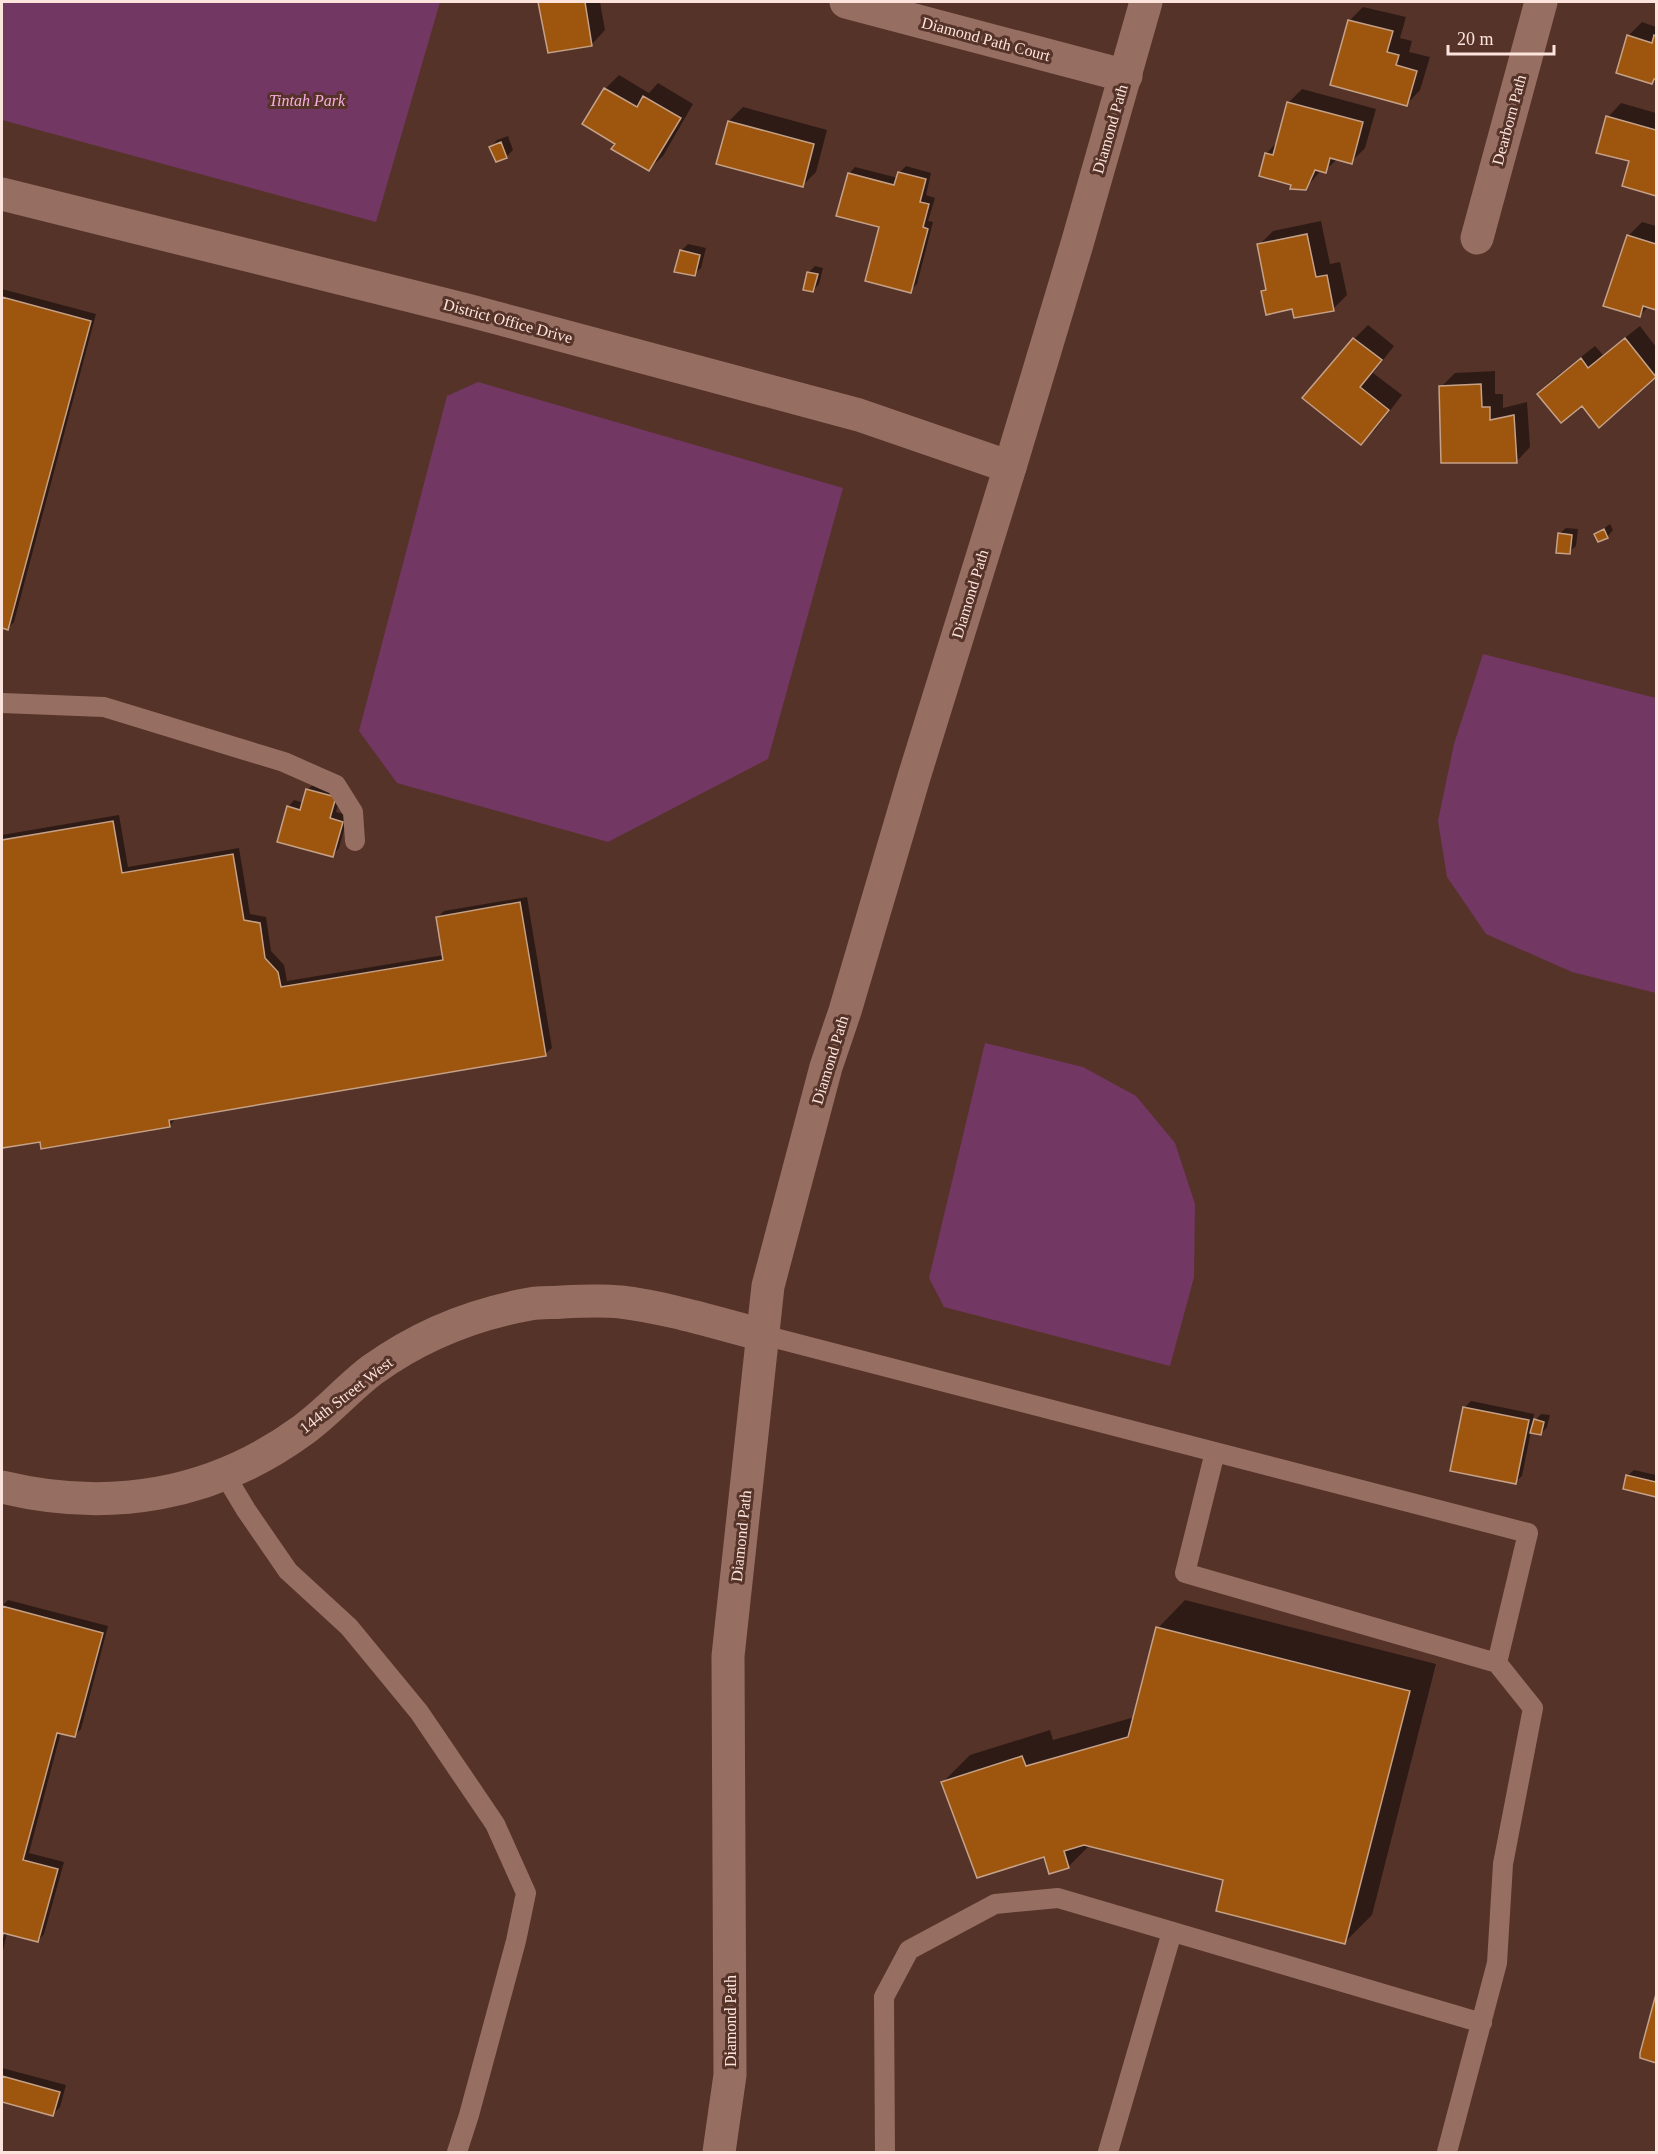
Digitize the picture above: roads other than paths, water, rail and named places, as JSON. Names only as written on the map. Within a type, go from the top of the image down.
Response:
[{"type":"street","name":"Diamond Path Court","points":[[846,2],[1126,76]]},
{"type":"street","name":"Diamond Path","points":[[718,2152],[730,2074],[728,1656],[768,1286],[826,1068],[1010,467],[1146,2]]},
{"type":"street","name":"Dearborn Path","points":[[1477,238],[1541,2]]},
{"type":"street","name":"District Office Drive","points":[[2,194],[468,310],[847,412],[1010,467]]},
{"type":"street","name":"144th Street West","points":[[2,1487],[47,1497],[92,1500],[138,1496],[183,1488],[225,1475],[304,1430],[372,1371],[408,1347],[447,1328],[489,1314],[532,1304],[620,1302],[763,1335]]},
{"type":"lane","points":[[2,703],[105,707],[284,762],[336,785],[354,812],[355,841]]},
{"type":"lane","points":[[763,1335],[1528,1533],[1497,1663]]},
{"type":"lane","points":[[1215,1452],[1185,1573],[1497,1663],[1533,1708],[1503,1864],[1497,1963],[1447,2152]]},
{"type":"lane","points":[[225,1475],[288,1571],[349,1627],[419,1712],[495,1824],[526,1893],[516,1941],[457,2152]]},
{"type":"lane","points":[[885,2152],[884,1997],[909,1950],[995,1904],[1058,1898],[1482,2023]]},
{"type":"lane","points":[[1108,2152],[1172,1932]]},
{"type":"park label","name":"Tintah Park","points":[[307,100]]}]
